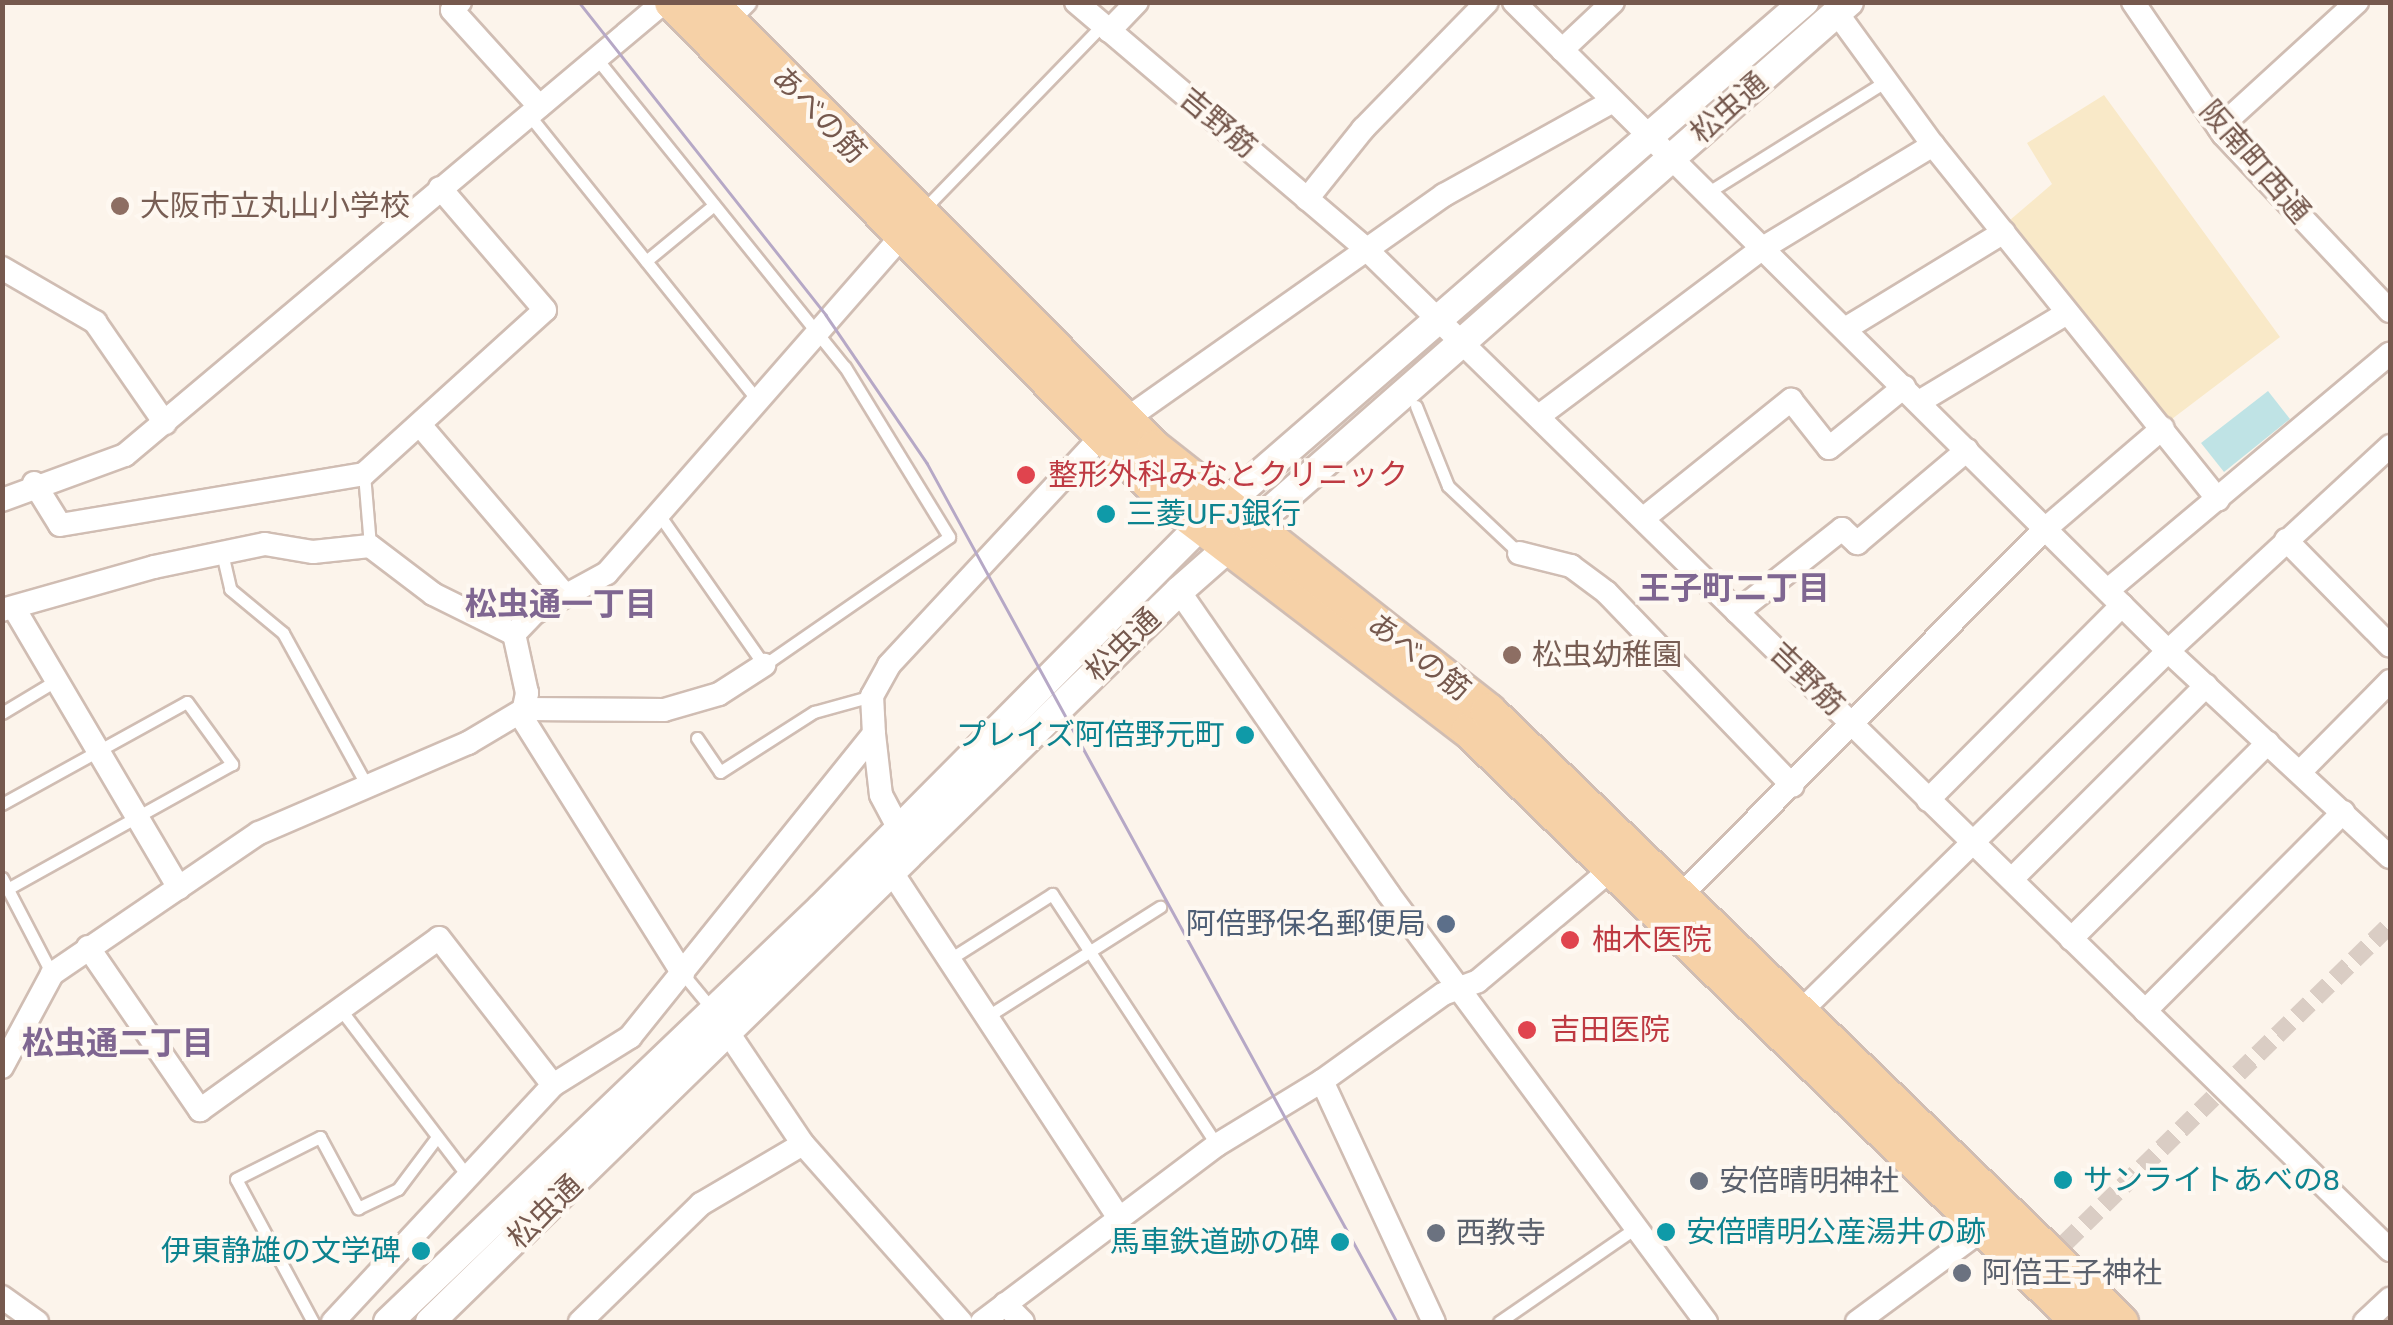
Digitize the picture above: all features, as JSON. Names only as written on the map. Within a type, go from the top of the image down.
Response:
[{"type":"main road","name":"あべの筋","points":[[672,2],[722,16],[909,227],[1114,428],[1224,526],[1623,859],[1982,1230],[2080,1322]]},
{"type":"main road","name":"あべの筋","points":[[1623,859],[1680,896],[2120,1322]]},
{"type":"street","points":[[460,2],[452,10],[534,110]]},
{"type":"street","points":[[2,500],[34,484],[125,456],[664,2]]},
{"type":"street","name":"吉野筋","points":[[1076,2],[1366,249],[2389,1246]]},
{"type":"street","points":[[1106,28],[1138,2]]},
{"type":"street","points":[[1307,198],[1363,130],[1487,2]]},
{"type":"street","points":[[1514,2],[2168,651],[2390,857]]},
{"type":"street","points":[[1562,50],[1613,2]]},
{"type":"street","name":"松虫通","points":[[430,1322],[722,1022],[899,829],[1439,321],[1804,2]]},
{"type":"street","name":"阪南町西通","points":[[2133,2],[2220,128],[2390,310]]},
{"type":"street","points":[[2220,128],[2352,4]]},
{"type":"street","points":[[1843,8],[1886,81],[1933,144],[2218,500]]},
{"type":"street","name":"松虫通","points":[[388,1322],[656,1067],[722,1022],[893,874],[1179,591],[1224,526],[1462,340],[1843,8]]},
{"type":"street","points":[[899,829],[881,794],[872,696],[889,665],[1114,428],[1510,152],[1612,101]]},
{"type":"street","points":[[1539,416],[1762,248],[1933,144]]},
{"type":"street","points":[[34,484],[60,525],[364,474],[544,310],[440,188]]},
{"type":"street","points":[[514,634],[565,596],[608,572],[813,330],[909,227]]},
{"type":"street","points":[[1845,329],[2004,232]]},
{"type":"street","points":[[2,268],[95,322],[165,423]]},
{"type":"street","points":[[1644,518],[1791,400],[1830,448],[1912,394],[2067,313]]},
{"type":"street","points":[[1928,800],[2115,598],[2218,500],[2390,354]]},
{"type":"street","points":[[420,424],[565,596]]},
{"type":"street","points":[[1680,896],[2045,529],[2162,428]]},
{"type":"street","points":[[1801,1011],[2168,651],[2390,446]]},
{"type":"street","points":[[1737,612],[1842,528],[1856,543],[1967,450]]},
{"type":"street","points":[[2286,540],[2390,646]]},
{"type":"street","points":[[179,888],[57,680],[8,609],[266,544],[313,552],[370,546],[433,594],[514,634]]},
{"type":"street","points":[[1518,553],[1571,566],[1606,592],[1793,786]]},
{"type":"street","points":[[1179,591],[1459,988],[1706,1322]]},
{"type":"street","points":[[514,634],[526,709],[522,717],[683,974]]},
{"type":"street","points":[[2,1067],[52,974],[259,833],[468,743],[526,709],[664,710],[719,694],[764,665]]},
{"type":"street","points":[[2300,772],[2390,681]]},
{"type":"street","points":[[2012,879],[2206,686]]},
{"type":"street","points":[[333,1322],[466,1174],[553,1086],[630,1038],[874,734]]},
{"type":"street","points":[[2071,939],[2268,743]]},
{"type":"street","points":[[2145,1011],[2342,812]]},
{"type":"street","points":[[982,1322],[1118,1216],[1218,1145],[1322,1081],[1459,988],[1478,981],[1623,859]]},
{"type":"street","points":[[893,874],[1118,1216]]},
{"type":"street","points":[[88,947],[200,1110],[439,938],[553,1086]]},
{"type":"street","points":[[722,1022],[803,1144],[960,1322]]},
{"type":"street","points":[[630,1038],[656,1067]]},
{"type":"street","points":[[1322,1081],[1434,1322]]},
{"type":"street","points":[[580,1322],[701,1204],[803,1144]]},
{"type":"street","points":[[1857,1322],[1982,1230]]},
{"type":"street","points":[[2,1297],[37,1322]]},
{"type":"street","points":[[2365,1322],[2390,1299]]},
{"type":"street","points":[[1005,1304],[1023,1322]]},
{"type":"lane","points":[[909,227],[1106,28]]},
{"type":"lane","points":[[597,59],[844,367],[949,537],[764,665],[658,513]]},
{"type":"lane","points":[[1708,192],[1886,81]]},
{"type":"lane","points":[[534,110],[646,261],[755,397]]},
{"type":"lane","points":[[646,261],[714,205]]},
{"type":"lane","points":[[1416,406],[1448,486],[1518,553]]},
{"type":"lane","points":[[364,474],[370,546]]},
{"type":"lane","points":[[222,553],[230,589],[283,633],[366,784]]},
{"type":"lane","points":[[2,713],[57,680]]},
{"type":"lane","points":[[698,738],[720,772],[814,712],[872,696]]},
{"type":"lane","points":[[2,804],[187,702],[232,764],[6,884],[52,974]]},
{"type":"lane","points":[[950,959],[1052,894],[1218,1145]]},
{"type":"lane","points":[[988,1016],[1160,907]]},
{"type":"lane","points":[[683,974],[722,1022]]},
{"type":"lane","points":[[341,1010],[466,1174]]},
{"type":"lane","points":[[314,1322],[236,1178],[320,1137],[358,1208],[398,1189],[437,1137]]},
{"type":"lane","points":[[1498,1322],[1638,1226]]},
{"type":"sand","points":[[2104,95],[2280,337],[2168,422],[2010,220],[2052,184],[2027,143]]},
{"type":"water","points":[[2268,391],[2290,419],[2224,472],[2201,443]]},
{"type":"tunnel","points":[[2065,1243],[2390,925]]},
{"type":"tram line","points":[[579,2],[826,315],[927,463],[1397,1322]]},
{"type":"place","name":"大阪市立丸山小学校","points":[[120,206]]},
{"type":"place","name":"整形外科みなとクリニック","points":[[1026,475]]},
{"type":"place","name":"三菱UFJ銀行","points":[[1106,514]]},
{"type":"place","name":"松虫幼稚園","points":[[1512,655]]},
{"type":"place","name":"プレイズ阿倍野元町","points":[[1245,735]]},
{"type":"place","name":"阿倍野保名郵便局","points":[[1446,924]]},
{"type":"place","name":"柚木医院","points":[[1570,940]]},
{"type":"place","name":"吉田医院","points":[[1527,1030]]},
{"type":"place","name":"サンライトあべの8","points":[[2063,1180]]},
{"type":"place","name":"安倍晴明神社","points":[[1699,1181]]},
{"type":"place","name":"安倍晴明公産湯井の跡","points":[[1666,1232]]},
{"type":"place","name":"西教寺","points":[[1436,1233]]},
{"type":"place","name":"馬車鉄道跡の碑","points":[[1340,1242]]},
{"type":"place","name":"伊東静雄の文学碑","points":[[421,1251]]},
{"type":"place","name":"阿倍王子神社","points":[[1962,1273]]},
{"type":"district","name":"王子町二丁目","points":[[1734,588]]},
{"type":"district","name":"松虫通一丁目","points":[[561,604]]},
{"type":"district","name":"松虫通二丁目","points":[[118,1043]]}]
